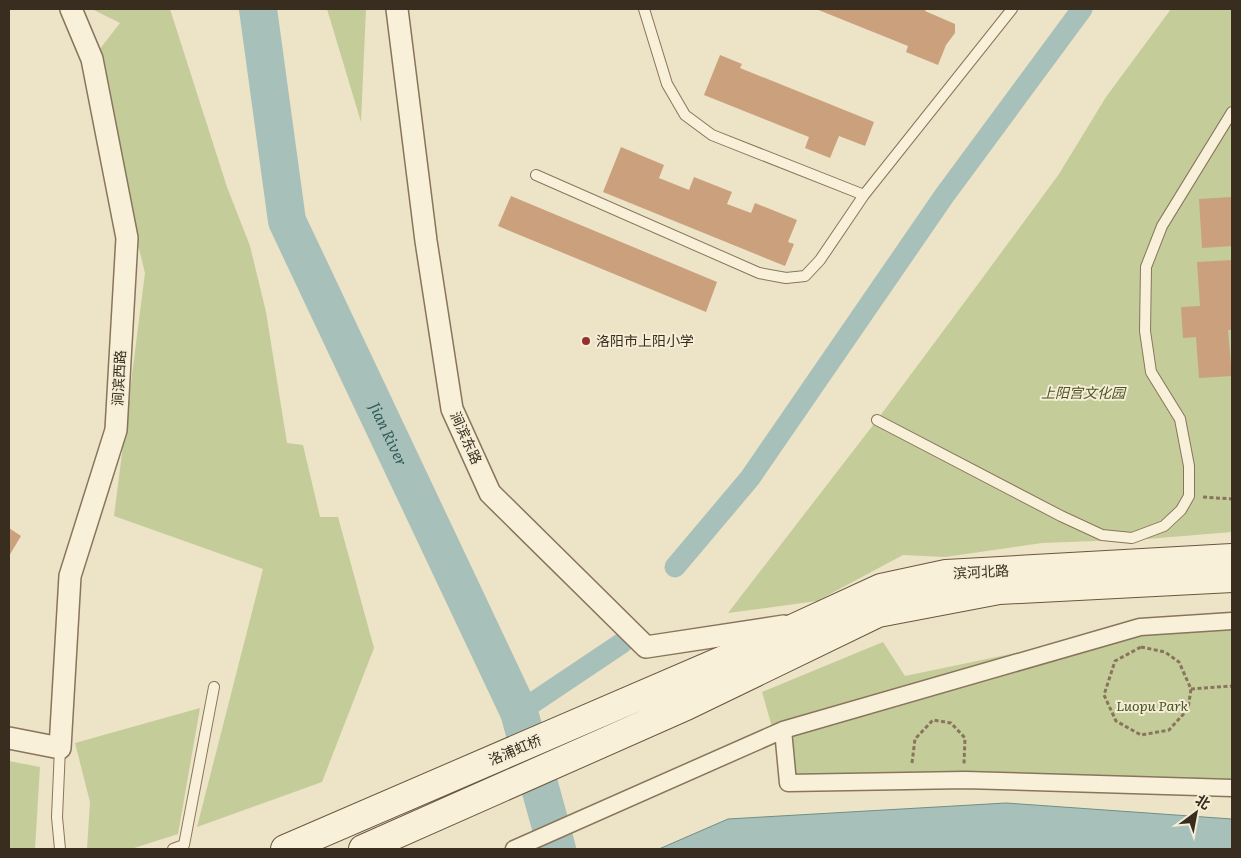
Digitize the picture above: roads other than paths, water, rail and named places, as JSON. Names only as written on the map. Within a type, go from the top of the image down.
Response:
[{"type":"main road","name":"滨河北路","points":[[751,661],[802,625],[881,588],[946,574],[1232,558]]},
{"type":"main road","name":"滨河北路","points":[[751,661],[878,612],[999,590],[1232,578]]},
{"type":"main road","name":"洛浦虹桥","points":[[285,849],[751,661]]},
{"type":"main road","name":"洛浦虹桥","points":[[363,849],[686,706],[751,661]]},
{"type":"street","name":"涧滨西路","points":[[60,748],[70,576],[116,430],[127,238],[92,59],[71,9]]},
{"type":"street","name":"涧滨东路","points":[[397,9],[426,241],[452,409],[490,492],[646,647],[802,625]]},
{"type":"street","points":[[514,849],[783,730],[1140,627],[1232,621]]},
{"type":"street","points":[[783,730],[788,783],[965,780],[1232,788]]},
{"type":"street","points":[[9,738],[60,748]]},
{"type":"lane","points":[[644,9],[666,84],[685,115],[712,135],[864,195]]},
{"type":"lane","points":[[536,175],[759,273],[786,278],[805,276],[820,260],[864,195],[1012,9]]},
{"type":"lane","points":[[877,420],[1102,536],[1132,538],[1164,526],[1181,510],[1189,496],[1189,466],[1180,419],[1151,372],[1145,331],[1146,267],[1162,226],[1232,112]]},
{"type":"lane","points":[[173,849],[184,845],[214,687]]},
{"type":"lane","points":[[60,748],[57,817],[60,849]]},
{"type":"water","points":[[1006,803],[1232,819],[1232,849],[659,849],[728,819]]},
{"type":"waterway","name":"Jian River","points":[[258,9],[287,221],[519,712],[557,849]]},
{"type":"waterway","points":[[675,567],[750,478],[944,196],[1082,9]]},
{"type":"waterway","points":[[519,712],[622,643]]},
{"type":"place","name":"洛阳市上阳小学","points":[[586,341]]},
{"type":"park label","name":"上阳宫文化园","points":[[1083,393]]},
{"type":"park label","name":"Luopu Park","points":[[1152,706]]}]
